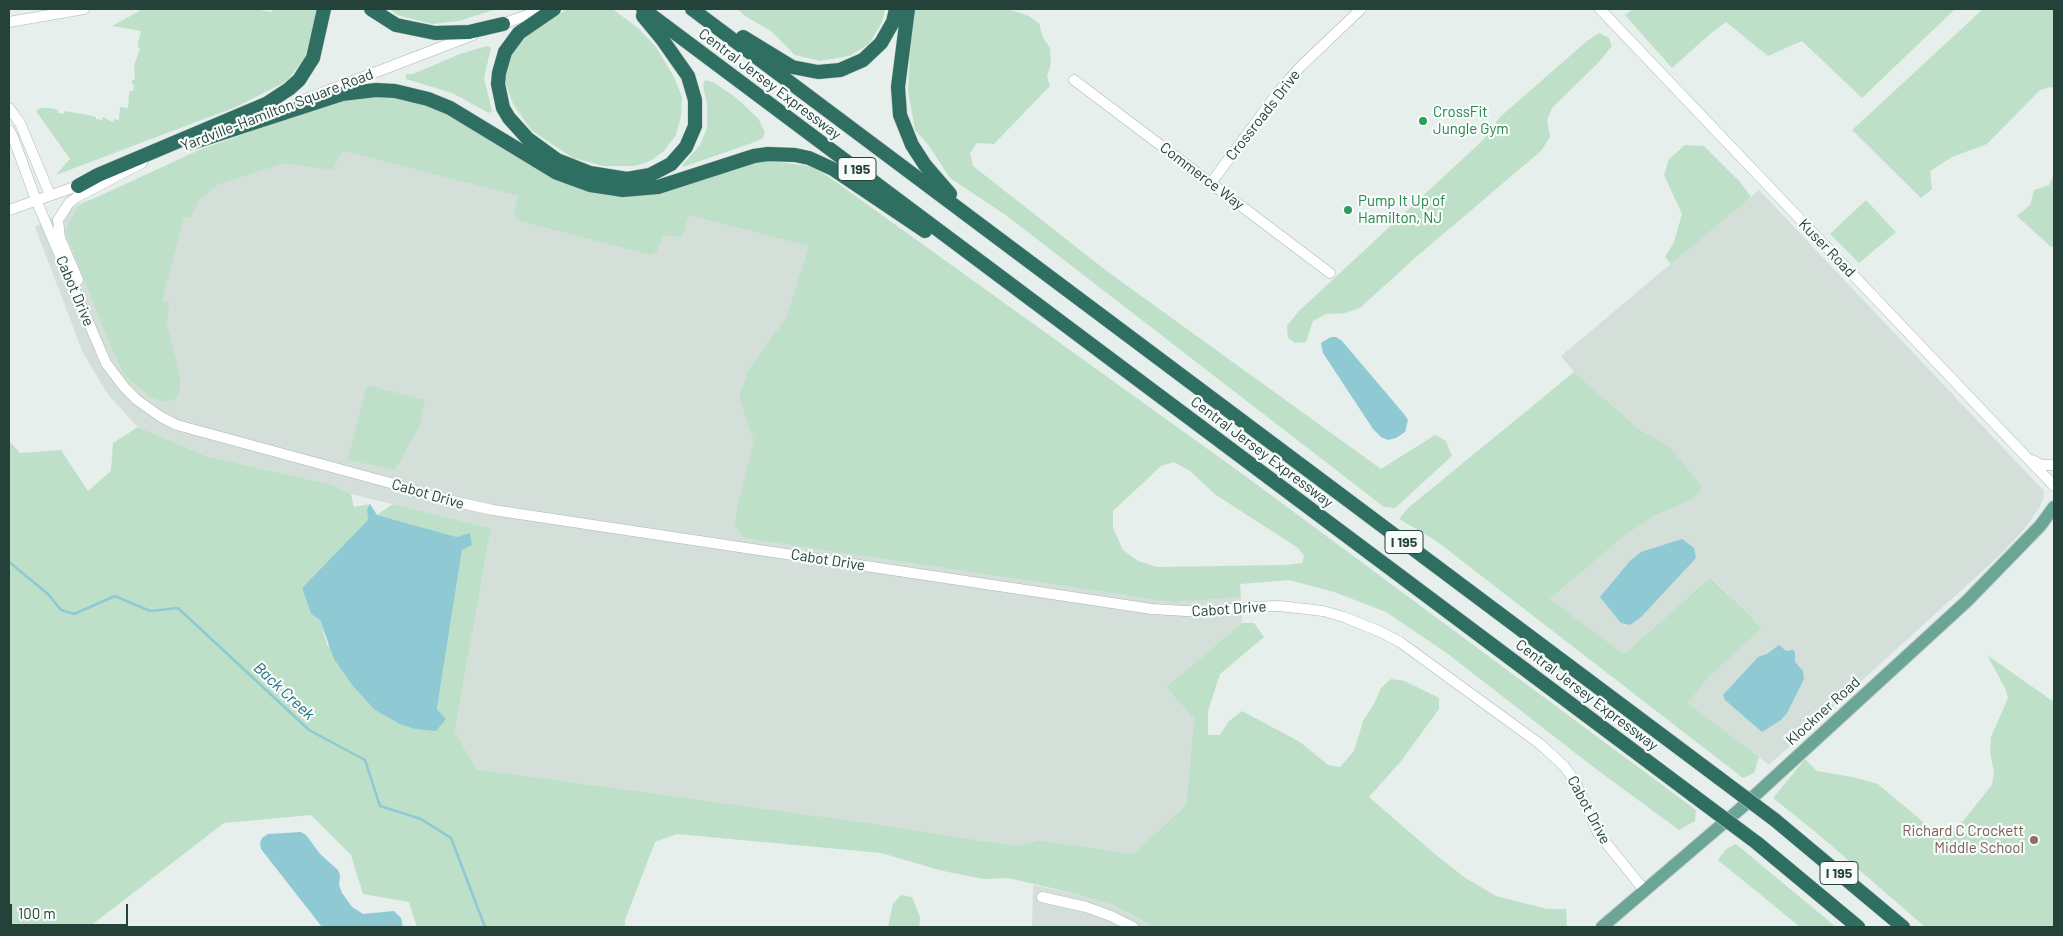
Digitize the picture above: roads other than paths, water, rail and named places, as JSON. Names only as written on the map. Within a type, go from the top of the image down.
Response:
[{"type":"highway","points":[[78,186],[98,175],[266,104],[290,89],[299,80],[313,58],[324,9]]},
{"type":"highway","points":[[371,9],[396,25],[435,33],[469,32],[502,24]]},
{"type":"highway","points":[[554,9],[518,33],[505,52],[500,67],[498,84],[504,108],[509,118],[528,139],[557,160],[590,173],[627,178],[645,177],[660,171],[679,156],[691,138],[696,112],[692,87],[688,76],[662,39],[636,9]]},
{"type":"highway","name":"Central Jersey Expressway","points":[[643,9],[1757,843],[1858,927]]},
{"type":"highway","name":"Central Jersey Expressway","points":[[692,9],[1719,778],[1774,820],[1902,927]]},
{"type":"highway","points":[[699,9],[782,62],[804,71],[818,72],[846,68],[873,53],[888,34],[896,9]]},
{"type":"highway","points":[[908,9],[898,87],[898,102],[905,131],[912,145],[939,183],[959,203],[1089,306]]},
{"type":"highway","points":[[191,143],[342,94],[376,90],[411,94],[443,105],[557,173],[581,183],[607,188],[639,189],[658,187],[754,156],[768,154],[802,156],[833,169],[1071,330]]},
{"type":"main road","name":"Klockner Road","points":[[1602,927],[1740,809],[1967,601],[2040,526],[2054,506]]},
{"type":"street","points":[[9,22],[30,13],[84,9]]},
{"type":"street","name":"Yardville-Hamilton Square Road","points":[[9,210],[142,162],[545,9]]},
{"type":"street","name":"Crossroads Drive","points":[[1211,183],[1279,91],[1301,66],[1361,9]]},
{"type":"street","name":"Kuser Road","points":[[1600,9],[2054,486]]},
{"type":"street","name":"Commerce Way","points":[[1074,80],[1330,272]]},
{"type":"street","points":[[9,108],[20,123],[50,194]]},
{"type":"street","name":"Cabot Drive","points":[[9,130],[36,200],[99,347],[115,376],[137,400],[177,425],[466,505],[1152,609],[1203,612],[1279,606],[1323,612],[1352,620],[1400,642],[1540,744],[1564,766],[1575,782],[1598,833],[1645,891]]},
{"type":"street","points":[[99,347],[96,325],[60,238],[58,220],[69,203],[77,197],[142,162]]},
{"type":"street","points":[[2025,456],[2042,465],[2054,466]]},
{"type":"street","points":[[1042,897],[1086,907],[1111,916],[1133,927]]},
{"type":"water","points":[[1331,337],[1336,337],[1342,341],[1404,414],[1408,420],[1405,432],[1396,438],[1388,440],[1381,437],[1373,429],[1323,353],[1321,343]]},
{"type":"water","points":[[370,504],[377,515],[457,537],[470,533],[472,545],[462,550],[437,709],[446,719],[436,731],[415,729],[400,724],[375,710],[353,686],[334,659],[320,620],[311,614],[302,588],[368,520],[367,509]]},
{"type":"water","points":[[1682,539],[1694,548],[1696,558],[1641,617],[1630,625],[1621,623],[1600,597],[1630,561],[1641,552]]},
{"type":"water","points":[[1779,645],[1786,651],[1793,650],[1795,652],[1795,662],[1803,671],[1804,679],[1787,713],[1781,720],[1762,732],[1725,700],[1723,695],[1758,657],[1767,654]]},
{"type":"water","points":[[301,832],[306,835],[320,854],[338,870],[340,875],[339,885],[342,893],[352,907],[363,914],[394,911],[401,918],[403,927],[322,927],[261,849],[260,843],[262,838],[268,834]]},
{"type":"waterway","name":"Back Creek","points":[[9,562],[48,594],[61,610],[74,614],[115,596],[150,611],[178,608],[309,730],[365,760],[380,806],[421,819],[451,838],[485,927]]},
{"type":"place","name":"CrossFit Jungle Gym","points":[[1423,121]]},
{"type":"place","name":"Pump It Up of Hamilton, NJ","points":[[1348,210]]},
{"type":"place","name":"Richard C Crockett Middle School","points":[[2034,840]]}]
